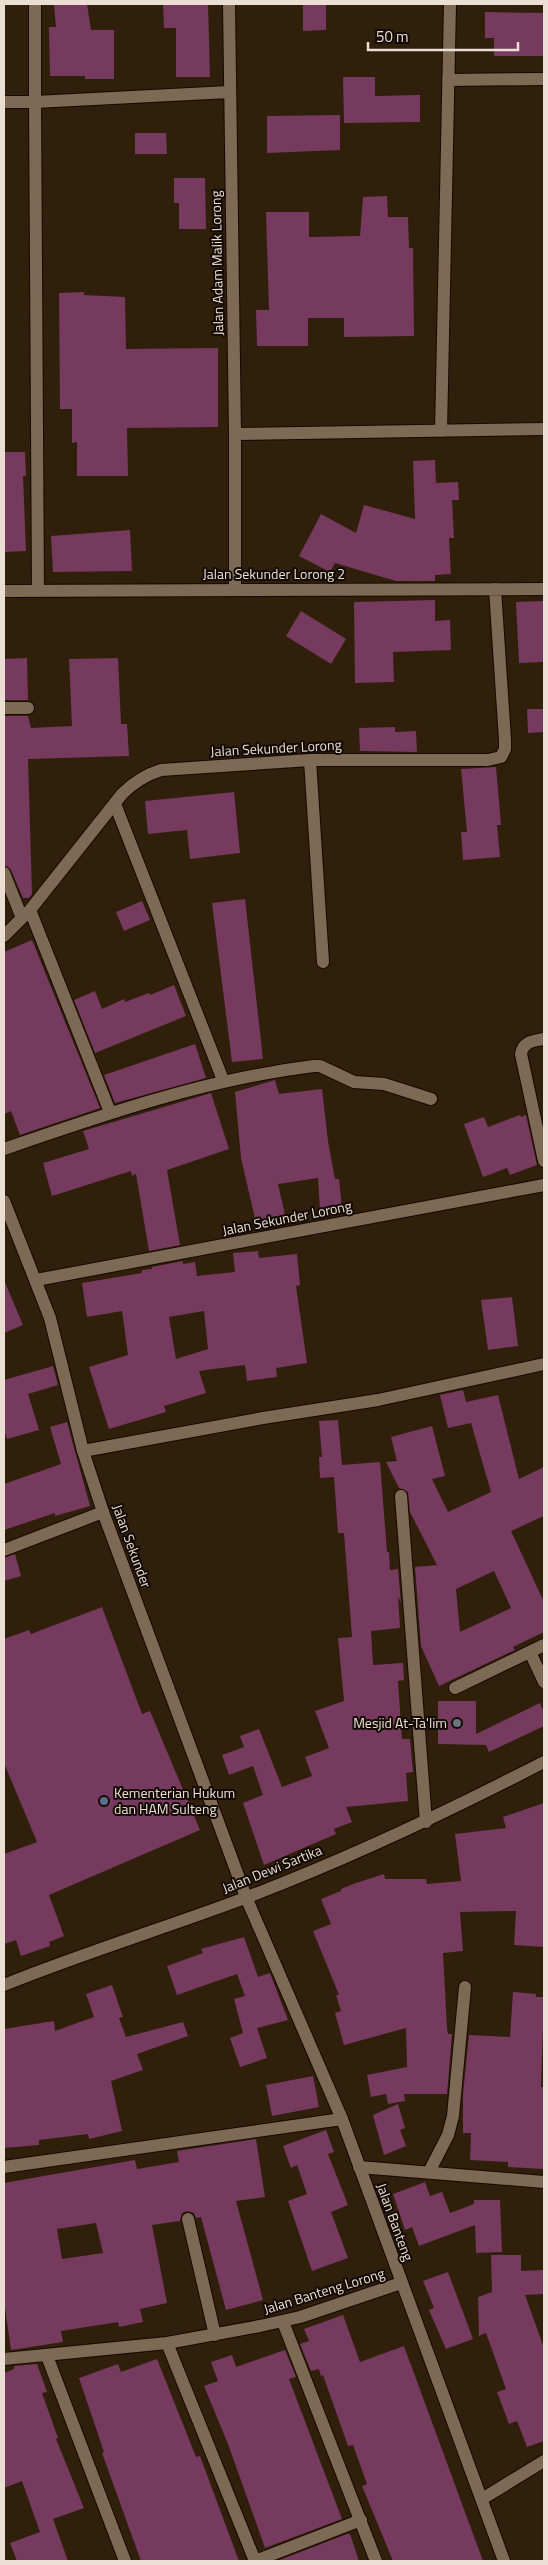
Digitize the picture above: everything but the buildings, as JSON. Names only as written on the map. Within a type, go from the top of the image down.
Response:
[{"type":"street","points":[[35,4],[38,591]]},
{"type":"street","name":"Jalan Adam Malik Lorong","points":[[229,4],[235,434],[235,588]]},
{"type":"street","points":[[441,431],[450,4]]},
{"type":"street","points":[[448,80],[544,79]]},
{"type":"street","points":[[4,102],[229,92]]},
{"type":"street","points":[[235,434],[544,429]]},
{"type":"street","name":"Jalan Sekunder Lorong 2","points":[[4,591],[235,588],[544,589]]},
{"type":"street","name":"Jalan Sekunder Lorong","points":[[4,936],[26,914],[115,804],[136,782],[161,770],[310,760],[488,760],[499,758],[505,749],[495,589]]},
{"type":"street","points":[[4,708],[28,708]]},
{"type":"street","points":[[310,760],[323,962]]},
{"type":"street","points":[[115,804],[223,1080]]},
{"type":"street","points":[[4,873],[26,914],[110,1112]]},
{"type":"street","points":[[544,1039],[529,1042],[524,1046],[521,1054],[544,1161]]},
{"type":"street","points":[[4,1149],[110,1112],[223,1080],[275,1071],[320,1066],[354,1082],[384,1084],[431,1099]]},
{"type":"street","name":"Jalan Sekunder Lorong","points":[[36,1280],[544,1185]]},
{"type":"street","name":"Jalan Sekunder","points":[[4,1200],[50,1318],[83,1451],[103,1512],[246,1897]]},
{"type":"street","points":[[83,1451],[263,1418],[378,1400],[544,1364]]},
{"type":"street","points":[[400,1496],[426,1822]]},
{"type":"street","points":[[4,1550],[103,1512]]},
{"type":"street","points":[[455,1688],[544,1645]]},
{"type":"street","points":[[530,1652],[544,1682]]},
{"type":"street","name":"Jalan Dewi Sartika","points":[[4,1985],[80,1954],[246,1897],[426,1822],[544,1762]]},
{"type":"street","name":"Jalan Banteng","points":[[246,1897],[342,2119],[401,2283],[441,2384],[504,2561]]},
{"type":"street","points":[[429,2172],[448,2135],[453,2116],[465,1987]]},
{"type":"street","points":[[4,2167],[342,2119]]},
{"type":"street","points":[[359,2167],[544,2182]]},
{"type":"street","points":[[188,2219],[215,2335]]},
{"type":"street","name":"Jalan Banteng Lorong","points":[[4,2359],[167,2343],[283,2322],[401,2283]]},
{"type":"street","points":[[283,2322],[376,2561]]},
{"type":"street","points":[[167,2343],[255,2561],[361,2520]]},
{"type":"street","points":[[47,2356],[125,2561]]},
{"type":"street","points":[[482,2499],[544,2461]]},
{"type":"place","name":"Mesjid At-Ta'lim","points":[[457,1723]]},
{"type":"place","name":"Kementerian Hukum dan HAM Sulteng","points":[[104,1801]]}]
